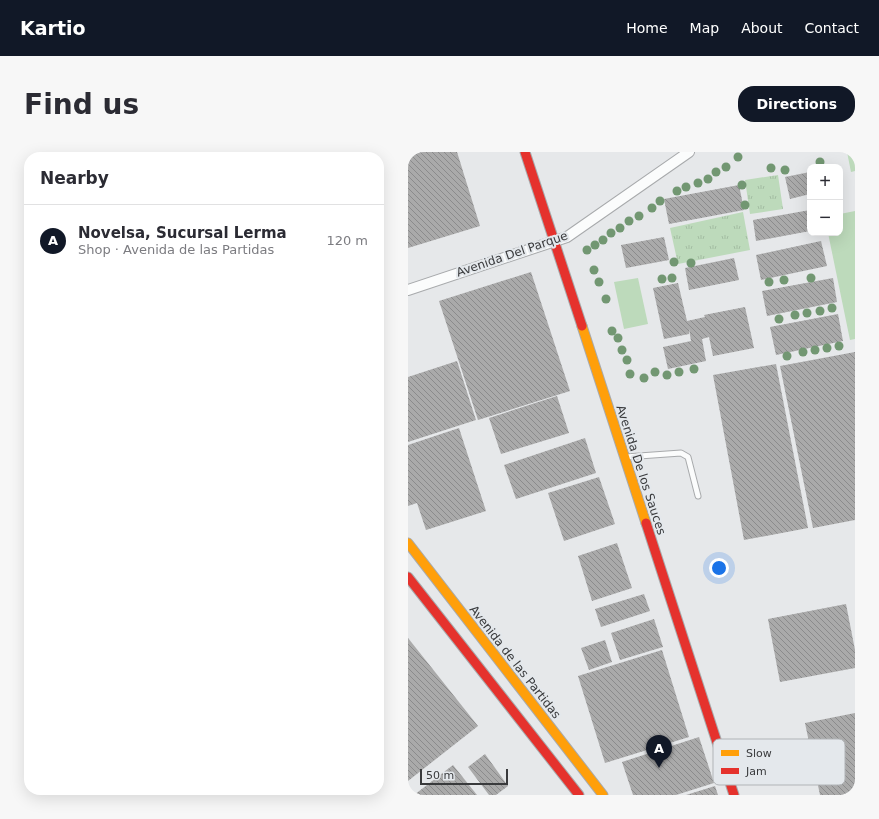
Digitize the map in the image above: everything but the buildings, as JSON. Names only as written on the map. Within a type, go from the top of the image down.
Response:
[{"type":"street","name":"Avenida De los Sauces","points":[[525,152],[716,739]]},
{"type":"street","name":"Avenida Del Parque","points":[[408,290],[567,237],[689,152]]},
{"type":"street","name":"Avenida de las Partidas","points":[[408,543],[603,795]]},
{"type":"street","points":[[408,577],[579,795]]},
{"type":"street","name":"Avenida De los Sauces","points":[[731,785],[734,795]]},
{"type":"lane","points":[[624,458],[681,453],[688,457],[698,496]]},
{"type":"green space","points":[[847,152],[855,152],[855,171],[851,172]]},
{"type":"green space","points":[[778,175],[783,209],[750,214],[745,180]]},
{"type":"green space","points":[[855,211],[855,339],[850,340],[829,236],[843,236],[843,213]]},
{"type":"green space","points":[[743,212],[750,250],[678,264],[670,228]]},
{"type":"green space","points":[[638,278],[648,324],[624,329],[614,282]]},
{"type":"traffic: slow","points":[[582,326],[646,523]]},
{"type":"traffic: slow","points":[[408,543],[603,795]]},
{"type":"traffic: jam","points":[[525,152],[582,326]]},
{"type":"traffic: jam","points":[[646,523],[716,739]]},
{"type":"traffic: jam","points":[[408,577],[579,795]]},
{"type":"traffic: jam","points":[[731,785],[734,795]]},
{"type":"place","name":"Novelsa, Sucursal Lerma","points":[[659,768]]}]
